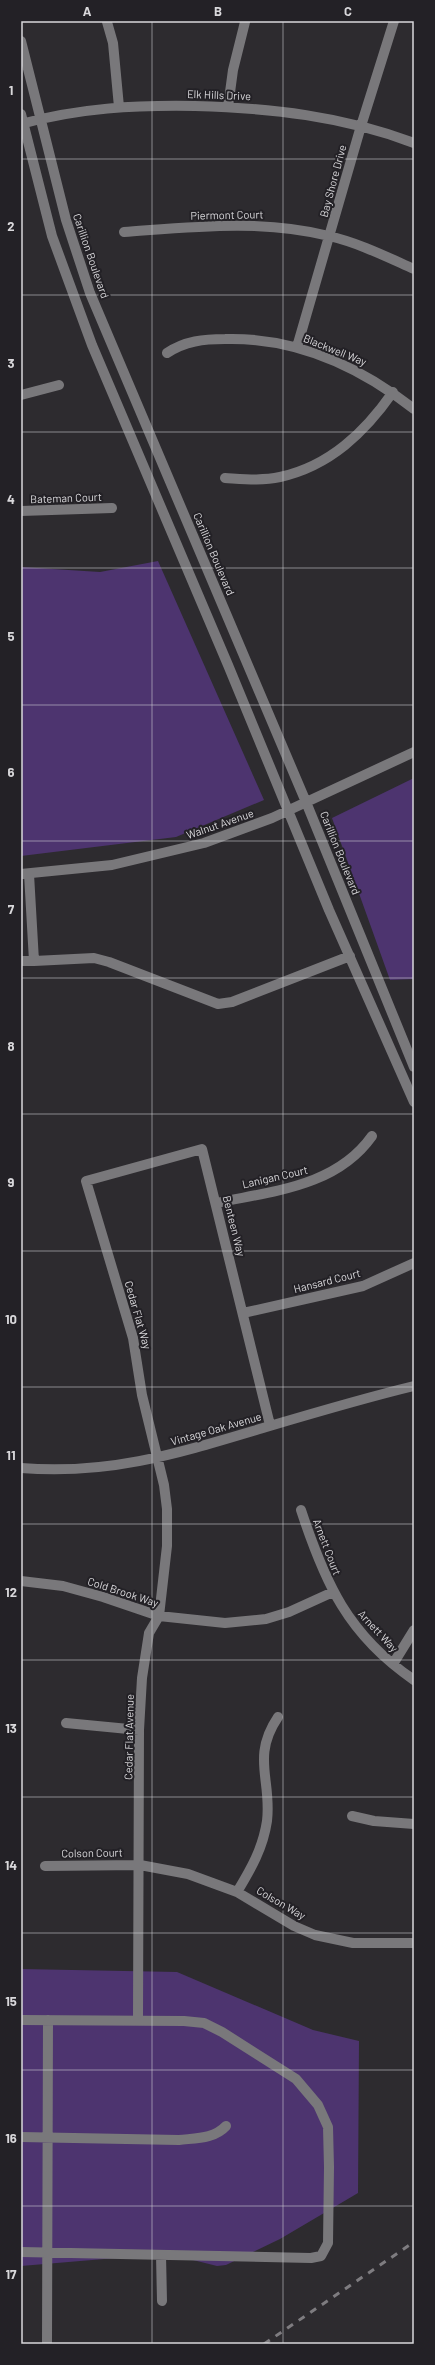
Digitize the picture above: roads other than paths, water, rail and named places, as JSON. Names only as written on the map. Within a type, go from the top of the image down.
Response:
[{"type":"street","name":"Bay Shore Drive","points":[[297,347],[331,236],[361,126],[394,21]]},
{"type":"street","points":[[107,22],[113,43],[119,107]]},
{"type":"street","points":[[228,107],[232,70],[245,22]]},
{"type":"street","name":"Carillion Boulevard","points":[[21,41],[66,220],[92,299],[306,802],[414,1067]]},
{"type":"street","name":"Elk Hills Drive","points":[[22,121],[119,107],[228,107],[302,113],[361,126],[414,143]]},
{"type":"street","points":[[22,121],[52,236],[92,345],[228,665],[286,811],[414,1102]]},
{"type":"street","name":"Piermont Court","points":[[124,232],[255,225],[282,227],[331,236],[359,245],[414,269]]},
{"type":"street","name":"Blackwell Way","points":[[167,353],[188,342],[215,339],[256,340],[297,347],[346,365],[393,392],[414,409]]},
{"type":"street","points":[[21,395],[59,386]]},
{"type":"street","points":[[225,478],[256,479],[280,477],[303,470],[325,460],[347,445],[364,429],[393,392]]},
{"type":"street","name":"Bateman Court","points":[[21,511],[112,508]]},
{"type":"street","name":"Walnut Avenue","points":[[25,874],[112,865],[158,856],[234,833],[306,802],[414,752]]},
{"type":"street","points":[[25,874],[34,961]]},
{"type":"street","points":[[21,961],[99,959],[218,1004],[232,1002],[350,956]]},
{"type":"street","name":"Lanigan Court","points":[[216,1203],[302,1185],[320,1179],[353,1159],[372,1136]]},
{"type":"street","name":"Benteen Way","points":[[86,1181],[202,1149],[270,1425]]},
{"type":"street","name":"Cedar Flat Way","points":[[86,1181],[133,1338],[142,1395],[158,1458]]},
{"type":"street","name":"Hansard Court","points":[[243,1313],[363,1286],[414,1263]]},
{"type":"street","name":"Vintage Oak Avenue","points":[[21,1468],[57,1471],[77,1470],[158,1458],[359,1399],[414,1386]]},
{"type":"street","name":"Cedar Flat Avenue","points":[[138,2020],[140,1730],[142,1678],[149,1633],[159,1616],[167,1527],[164,1485],[158,1458]]},
{"type":"street","name":"Arnett Court","points":[[301,1510],[316,1556],[333,1592]]},
{"type":"street","name":"Cold Brook Way","points":[[21,1581],[69,1588],[103,1597],[159,1616],[178,1617],[208,1622],[246,1622],[289,1612],[333,1592]]},
{"type":"street","name":"Arnett Way","points":[[333,1592],[359,1631],[393,1664],[414,1680]]},
{"type":"street","points":[[393,1664],[414,1630]]},
{"type":"street","points":[[237,1892],[256,1861],[264,1836],[268,1803],[263,1760],[269,1733],[278,1716]]},
{"type":"street","points":[[66,1723],[140,1730]]},
{"type":"street","points":[[352,1816],[374,1821],[414,1824]]},
{"type":"street","name":"Colson Way","points":[[140,1865],[188,1874],[237,1892],[294,1926],[315,1935],[353,1943],[414,1943]]},
{"type":"street","name":"Colson Court","points":[[45,1866],[140,1865]]},
{"type":"street","points":[[21,2020],[138,2020],[204,2023],[222,2032],[296,2079],[318,2104],[328,2127],[328,2242],[321,2256],[311,2258],[21,2252]]},
{"type":"street","points":[[47,2344],[49,2137],[48,2020]]},
{"type":"street","points":[[21,2137],[179,2140],[202,2138],[219,2134],[226,2126]]},
{"type":"street","points":[[161,2255],[162,2301]]},
{"type":"railway","points":[[264,2344],[414,2242]]}]
